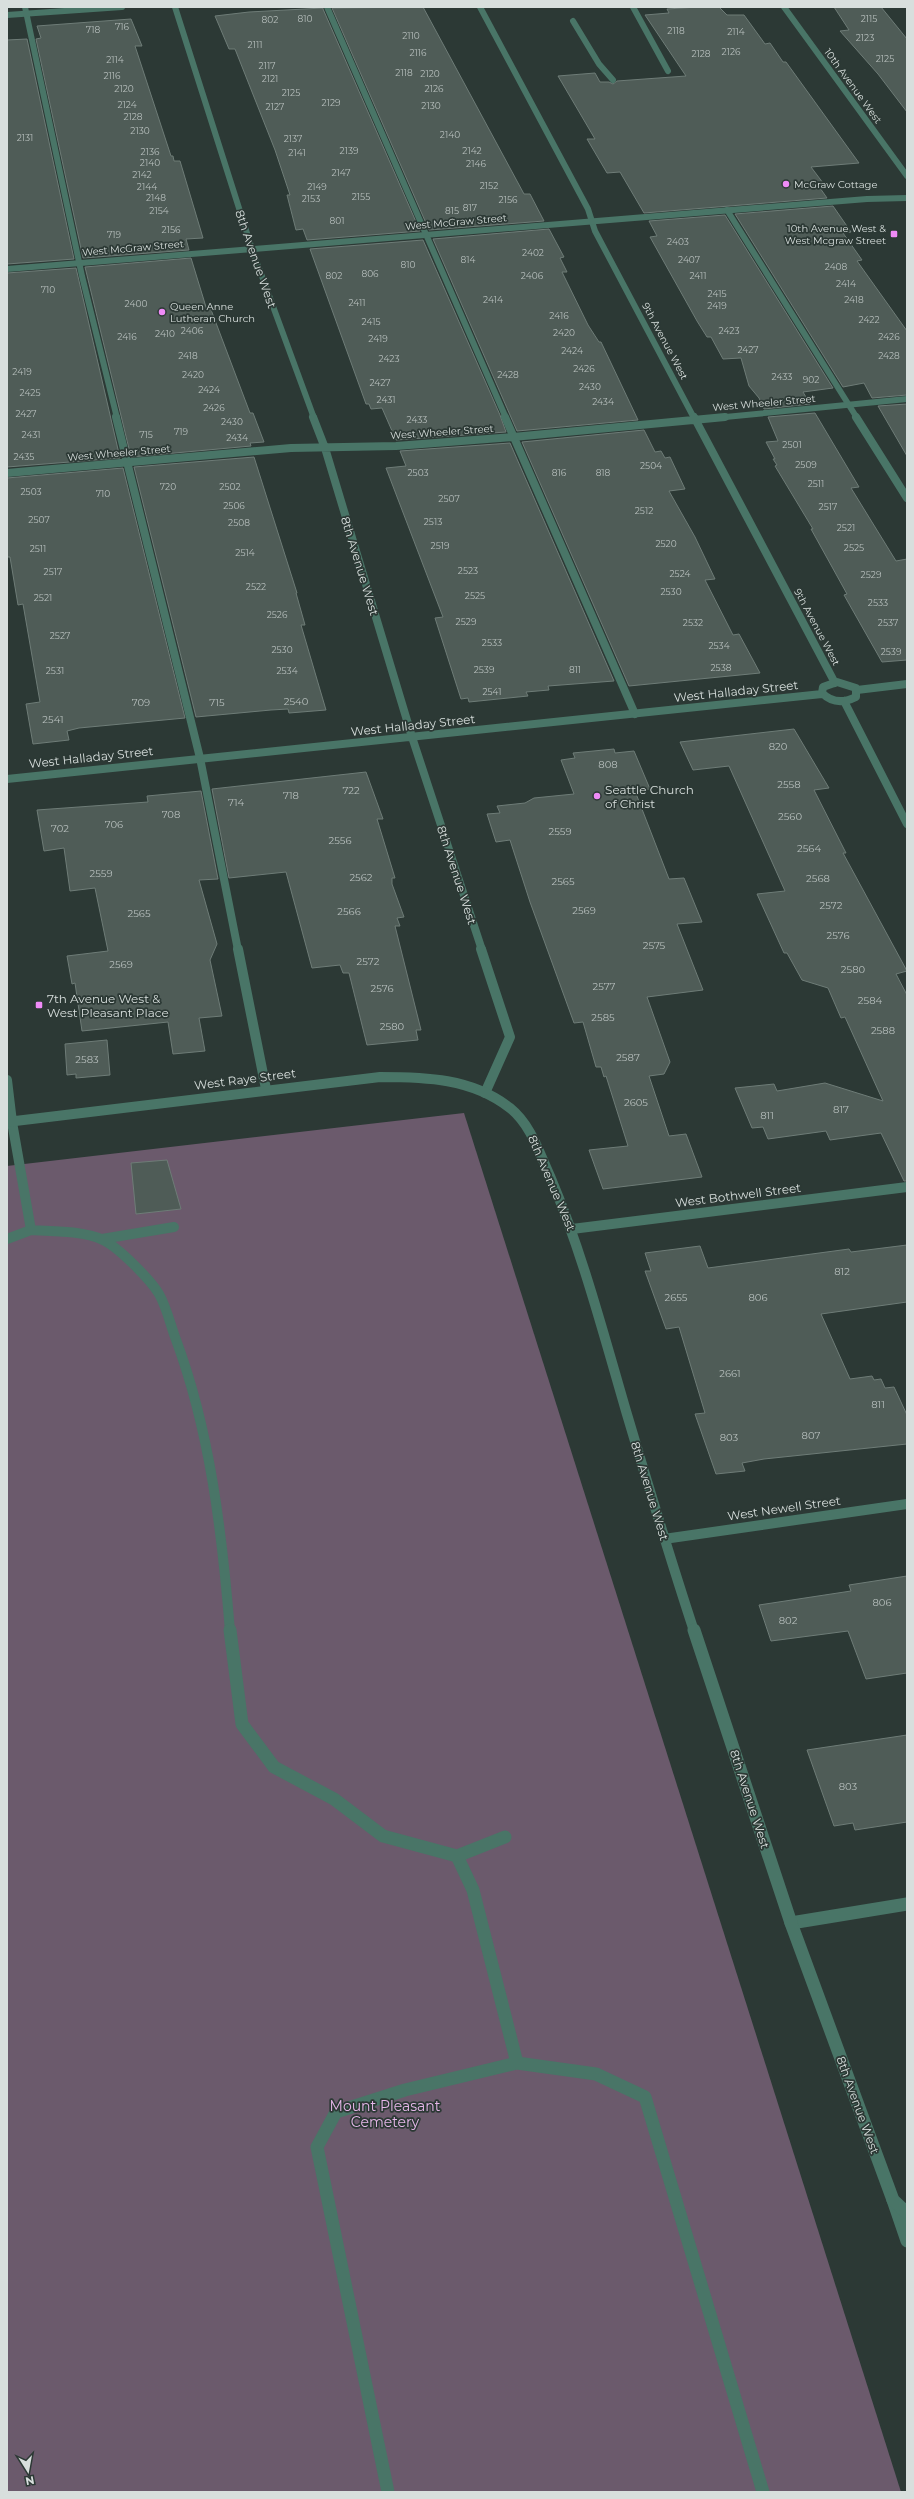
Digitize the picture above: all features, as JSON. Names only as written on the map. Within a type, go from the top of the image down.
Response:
[{"type":"street","points":[[7,15],[25,10],[122,7]]},
{"type":"street","name":"8th Avenue West","points":[[175,7],[252,249],[325,448],[412,737],[510,1037],[485,1093],[510,1108],[531,1132],[572,1228],[664,1539],[791,1923],[907,2241]]},
{"type":"street","points":[[327,7],[425,235],[635,714]]},
{"type":"street","name":"9th Avenue West","points":[[480,7],[588,209],[591,221],[694,420],[834,683]]},
{"type":"street","points":[[633,7],[668,70]]},
{"type":"street","name":"10th Avenue West","points":[[784,7],[907,176]]},
{"type":"street","points":[[25,10],[79,263],[126,463],[200,758],[266,1089]]},
{"type":"street","points":[[573,21],[599,64],[613,80]]},
{"type":"street","name":"West McGraw Street","points":[[7,269],[727,210],[867,199],[907,198]]},
{"type":"street","points":[[727,210],[907,498]]},
{"type":"street","name":"West Wheeler Street","points":[[7,473],[291,448],[396,446],[513,437],[850,405],[907,398]]},
{"type":"street","name":"West Wheeler Street","points":[[878,401],[907,405]]},
{"type":"street","points":[[857,690],[856,697],[844,701],[828,699],[822,694],[823,687],[834,683],[848,684],[857,690],[907,684]]},
{"type":"street","name":"West Halladay Street","points":[[7,779],[822,694]]},
{"type":"street","points":[[844,701],[907,824]]},
{"type":"street","name":"West Raye Street","points":[[10,1122],[266,1089],[380,1077],[426,1077],[454,1082],[485,1093]]},
{"type":"street","points":[[7,1080],[10,1122],[31,1230]]},
{"type":"street","name":"West Bothwell Street","points":[[572,1228],[907,1187]]},
{"type":"street","points":[[102,1239],[174,1227]]},
{"type":"street","points":[[7,1239],[31,1230],[72,1232],[102,1239],[122,1252],[159,1294],[185,1364],[209,1460],[226,1577],[232,1650],[242,1724],[274,1766],[334,1799],[383,1836],[458,1856],[505,1837]]},
{"type":"street","name":"West Newell Street","points":[[664,1539],[907,1504]]},
{"type":"street","points":[[458,1856],[473,1890],[517,2063]]},
{"type":"street","points":[[791,1923],[907,1904]]},
{"type":"street","points":[[388,2492],[317,2147],[336,2112],[405,2090],[517,2063],[596,2074],[645,2097],[763,2492]]},
{"type":"street","points":[[893,2200],[907,2213]]},
{"type":"green space","name":"Mount Pleasant Cemetery","points":[[464,1113],[901,2492],[7,2492],[7,1166]]},
{"type":"building","points":[[423,7],[524,194],[530,194],[544,221],[429,230],[332,8]]},
{"type":"building","points":[[719,7],[727,15],[744,15],[765,44],[770,43],[783,62],[786,62],[859,163],[811,167],[826,187],[820,188],[827,198],[644,213],[620,172],[607,173],[587,139],[595,139],[558,76],[595,73],[600,82],[609,82],[613,84],[617,81],[686,76],[645,15],[669,13],[667,9]]},
{"type":"building","points":[[834,7],[881,7],[907,39],[907,112],[878,74],[840,31],[849,30]]},
{"type":"building","points":[[323,8],[420,231],[307,240],[303,229],[296,230],[287,195],[290,195],[275,150],[235,49],[229,49],[215,16],[249,12]]},
{"type":"building","points":[[131,19],[142,46],[135,46],[171,156],[173,156],[174,161],[180,161],[203,238],[186,239],[189,250],[83,258],[36,39],[41,38],[37,26]]},
{"type":"building","points":[[27,39],[74,259],[7,264],[7,40]]},
{"type":"building","points":[[833,206],[851,232],[843,233],[862,260],[857,261],[907,331],[907,395],[872,398],[864,383],[843,387],[735,214]]},
{"type":"building","points":[[725,215],[833,388],[803,392],[810,404],[764,409],[759,398],[749,386],[741,358],[723,359],[711,337],[707,337],[697,321],[650,237],[657,236],[649,221]]},
{"type":"building","points":[[549,229],[564,257],[560,258],[567,272],[562,272],[588,325],[599,342],[601,342],[638,420],[517,431],[433,239]]},
{"type":"building","points":[[423,240],[500,415],[506,432],[396,440],[382,408],[371,409],[369,404],[366,404],[310,249]]},
{"type":"building","points":[[191,258],[206,307],[210,307],[250,413],[253,413],[264,442],[250,443],[251,446],[131,457],[85,267]]},
{"type":"building","points":[[76,268],[120,458],[7,467],[7,273]]},
{"type":"building","points":[[907,404],[907,456],[878,406]]},
{"type":"building","points":[[815,413],[859,487],[851,488],[896,561],[907,559],[907,660],[882,662],[844,595],[847,594],[811,529],[813,529],[775,466],[777,465],[773,459],[775,459],[766,442],[778,441],[768,417]]},
{"type":"building","points":[[644,430],[655,452],[661,451],[665,458],[670,457],[685,489],[669,491],[695,537],[715,579],[705,580],[733,635],[739,634],[760,673],[629,686],[522,442]]},
{"type":"building","points":[[510,443],[614,681],[548,686],[549,690],[526,692],[528,696],[469,702],[468,698],[461,699],[435,618],[443,617],[386,468],[406,466],[400,451]]},
{"type":"building","points":[[254,457],[297,593],[305,625],[301,625],[326,710],[289,713],[288,709],[196,717],[134,467]]},
{"type":"building","points":[[123,468],[185,718],[79,728],[67,731],[69,740],[33,744],[26,704],[40,702],[23,604],[18,605],[10,557],[7,557],[7,478]]},
{"type":"building","points":[[794,729],[829,788],[814,790],[846,853],[843,853],[907,971],[896,974],[907,995],[907,1181],[904,1181],[881,1133],[830,1140],[826,1131],[768,1139],[763,1127],[752,1128],[735,1088],[774,1084],[777,1091],[825,1083],[883,1101],[845,1017],[841,1018],[828,988],[802,980],[787,953],[784,953],[757,894],[785,891],[729,766],[693,770],[680,742]]},
{"type":"building","points":[[614,749],[615,753],[634,751],[650,789],[635,791],[669,879],[684,878],[702,922],[677,924],[703,990],[647,997],[670,1062],[664,1074],[649,1076],[669,1136],[686,1134],[702,1177],[603,1189],[589,1150],[628,1146],[606,1076],[604,1077],[601,1067],[596,1067],[583,1022],[574,1023],[530,902],[510,840],[496,842],[487,814],[500,813],[497,806],[525,803],[534,798],[574,794],[561,760],[575,758],[573,753]]},
{"type":"building","points":[[366,772],[383,819],[377,819],[395,878],[392,878],[392,884],[404,917],[397,918],[400,926],[395,926],[421,1030],[416,1030],[418,1040],[367,1045],[349,973],[343,973],[340,965],[312,968],[286,872],[229,878],[212,789]]},
{"type":"building","points":[[201,791],[218,879],[199,880],[217,944],[210,960],[222,1016],[199,1018],[205,1051],[173,1054],[168,1022],[82,1031],[75,983],[72,984],[67,956],[108,951],[95,888],[70,891],[64,848],[44,851],[37,810],[148,802],[147,796]]},
{"type":"building","points":[[107,1040],[110,1075],[76,1078],[76,1074],[67,1075],[65,1044]]},
{"type":"building","points":[[167,1160],[181,1209],[136,1214],[131,1163]]},
{"type":"building","points":[[907,1245],[907,1302],[821,1314],[850,1379],[872,1376],[874,1380],[881,1379],[885,1388],[894,1387],[907,1415],[907,1444],[764,1459],[742,1463],[745,1471],[716,1474],[695,1414],[705,1413],[679,1327],[666,1329],[645,1271],[651,1271],[645,1253],[700,1246],[708,1268],[849,1249],[851,1252]]},
{"type":"building","points":[[907,1576],[907,1673],[866,1679],[848,1631],[771,1641],[759,1605],[851,1591],[849,1585]]},
{"type":"building","points":[[907,1735],[907,1822],[855,1830],[853,1823],[834,1826],[807,1750]]},
{"type":"place","name":"McGraw Cottage","points":[[786,184]]},
{"type":"place","name":"10th Avenue West & West Mcgraw Street","points":[[894,234]]},
{"type":"place","name":"Queen Anne Lutheran Church","points":[[162,312]]},
{"type":"place","name":"Seattle Church of Christ","points":[[597,796]]},
{"type":"place","name":"7th Avenue West & West Pleasant Place","points":[[39,1005]]}]
